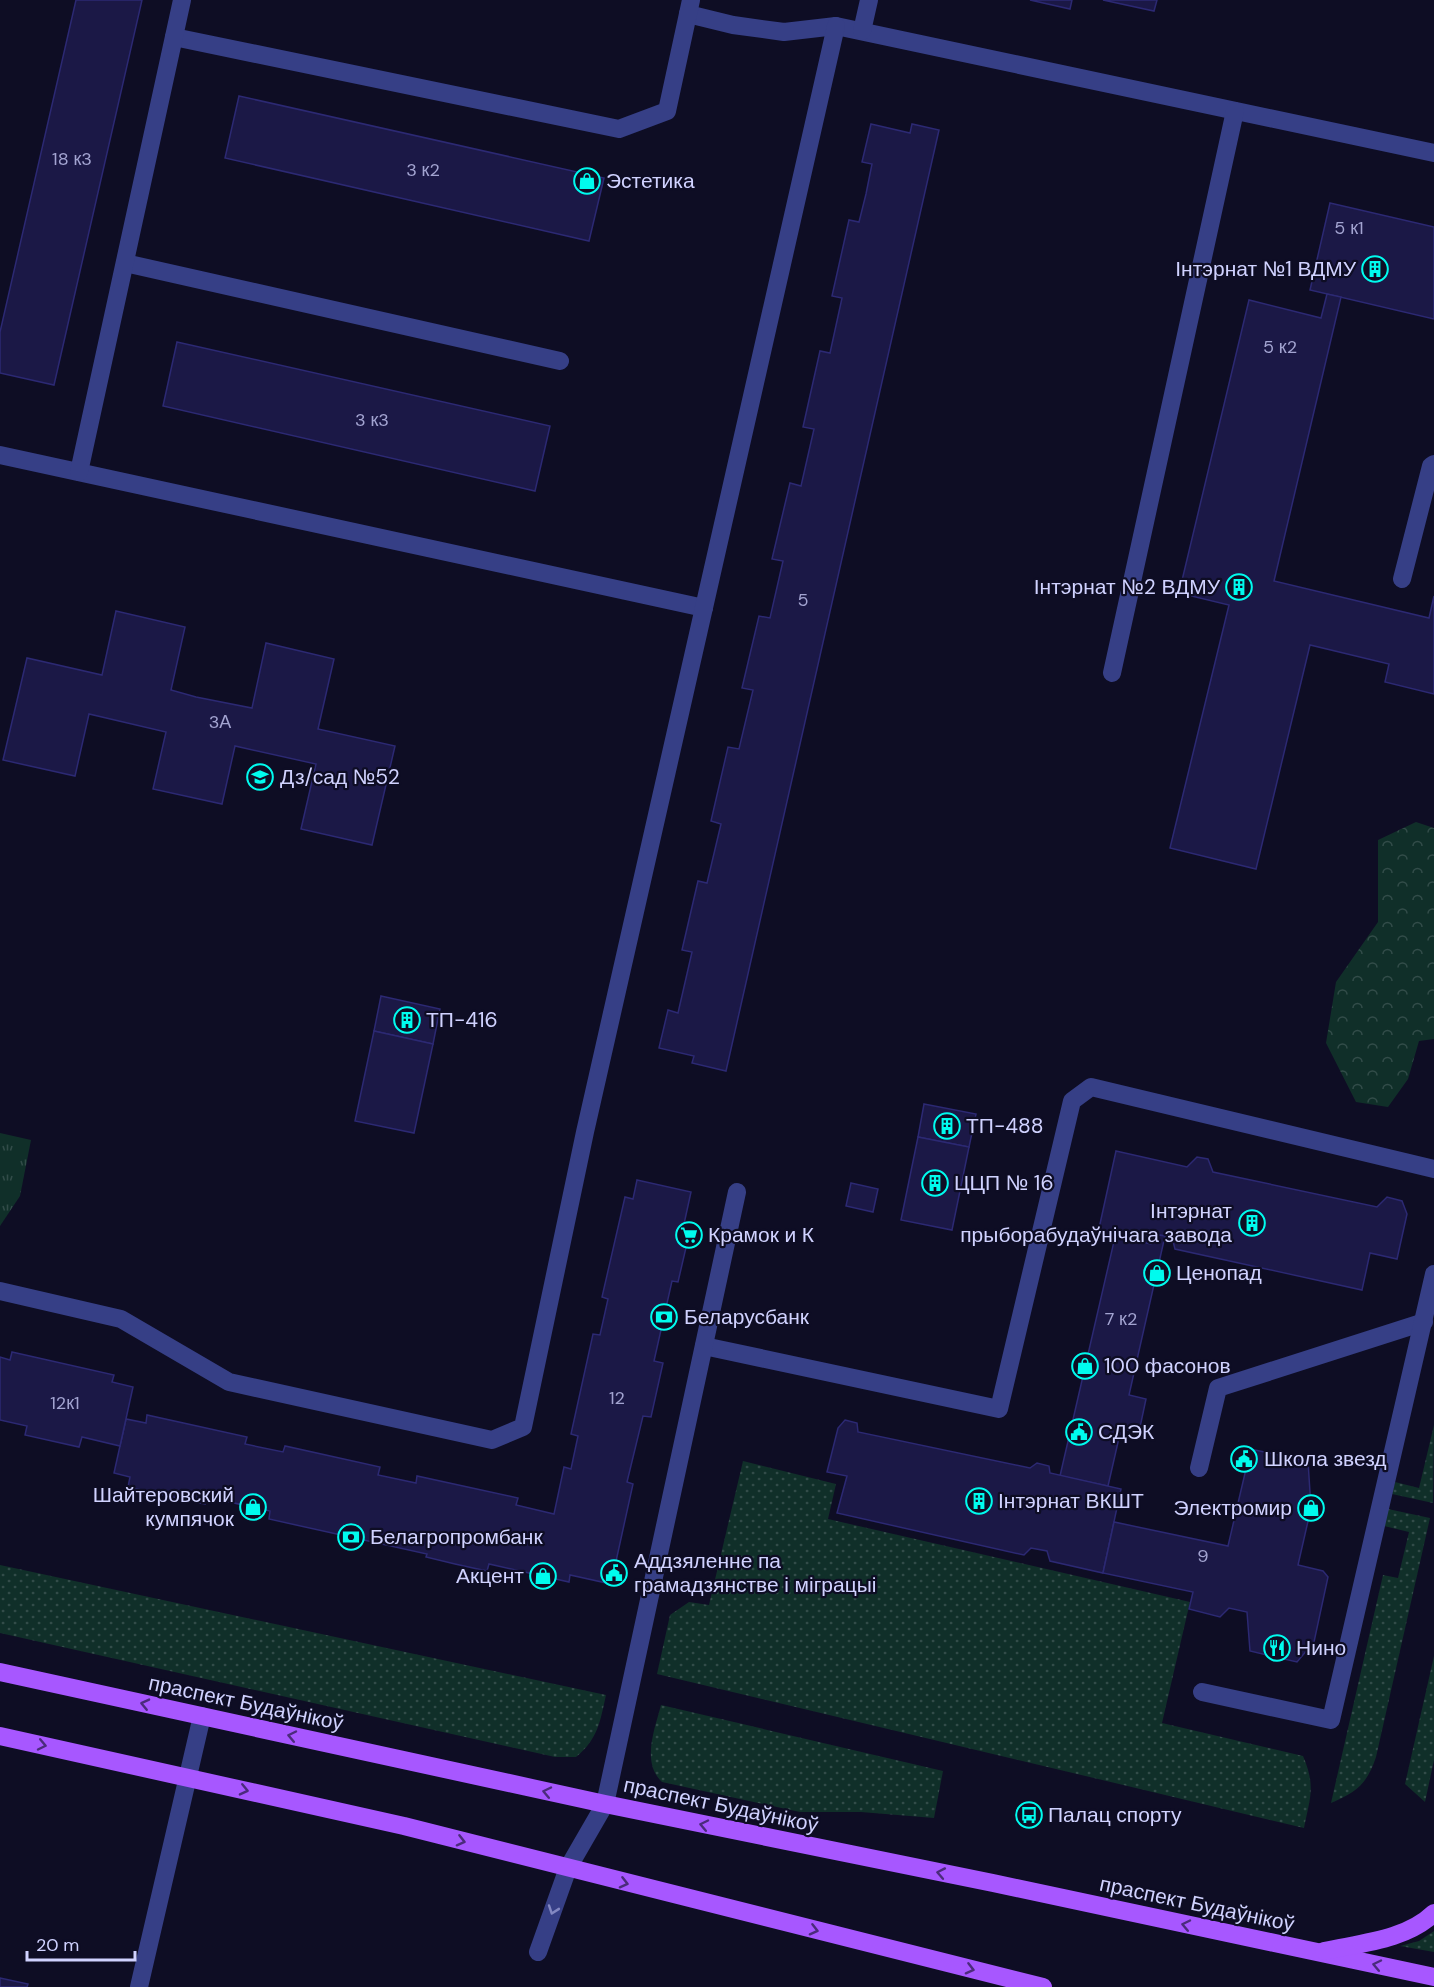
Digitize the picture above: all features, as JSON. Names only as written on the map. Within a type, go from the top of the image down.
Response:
[{"type":"main road","name":"праспект Будаўнікоў","points":[[0,1672],[605,1804],[1434,1977]]},
{"type":"main road","points":[[0,1736],[404,1826],[1043,1987]]},
{"type":"main road","points":[[1318,1952],[1386,1938],[1424,1923],[1434,1913]]},
{"type":"street","points":[[79,472],[182,0]]},
{"type":"street","points":[[862,31],[869,0]]},
{"type":"street","points":[[174,37],[620,129],[668,111],[689,7],[733,25],[784,32],[836,26],[862,31],[1434,153]]},
{"type":"street","points":[[0,1291],[121,1318],[229,1382],[492,1440],[523,1427],[578,1165],[836,26]]},
{"type":"street","points":[[1112,673],[1235,111]]},
{"type":"street","points":[[125,263],[560,361]]},
{"type":"street","points":[[0,455],[704,608]]},
{"type":"street","points":[[1402,579],[1431,466],[1434,464]]},
{"type":"street","points":[[704,1346],[999,1409],[1072,1101],[1091,1087],[1434,1169]]},
{"type":"street","points":[[538,1952],[568,1868],[605,1804],[738,1192]]},
{"type":"street","points":[[1202,1692],[1331,1720],[1434,1274]]},
{"type":"street","points":[[1199,1468],[1218,1388],[1424,1322]]},
{"type":"street","points":[[139,1987],[202,1716]]},
{"type":"green space","points":[[1416,822],[1434,828],[1434,1039],[1419,1041],[1408,1079],[1388,1107],[1356,1102],[1326,1043],[1336,982],[1378,922],[1378,840]]},
{"type":"green space","points":[[0,1133],[31,1140],[20,1196],[0,1226]]},
{"type":"green space","points":[[1434,1425],[1433,1503],[1392,1494],[1395,1482],[1419,1488]]},
{"type":"green space","points":[[743,1461],[836,1484],[828,1519],[1190,1602],[1162,1723],[1303,1756],[1311,1784],[1304,1828],[657,1674],[670,1615],[689,1602],[709,1605]]},
{"type":"green space","points":[[1388,1509],[1430,1518],[1376,1757],[1365,1781],[1348,1795],[1331,1803],[1383,1575],[1398,1578],[1409,1532],[1384,1526]]},
{"type":"green space","points":[[0,1565],[606,1695],[602,1714],[594,1737],[576,1757],[555,1757],[0,1633]]},
{"type":"green space","points":[[1434,1656],[1434,1760],[1425,1802],[1405,1784]]},
{"type":"green space","points":[[661,1705],[943,1771],[934,1818],[861,1812],[800,1812],[662,1782],[652,1765],[651,1755],[653,1734]]},
{"type":"green space","points":[[1434,1931],[1434,1952],[1400,1946],[1419,1941]]},
{"type":"building","points":[[76,0],[142,0],[54,385],[0,373],[0,332]]},
{"type":"building","points":[[1030,0],[1072,0],[1070,9]]},
{"type":"building","points":[[1103,0],[1157,0],[1154,11]]},
{"type":"building","points":[[239,96],[604,178],[589,241],[225,158]]},
{"type":"building","points":[[871,124],[910,133],[912,124],[939,130],[726,1071],[692,1063],[694,1056],[659,1048],[668,1010],[678,1013],[692,952],[682,950],[698,881],[707,883],[721,824],[711,821],[728,747],[739,749],[753,690],[742,688],[759,616],[770,618],[783,561],[772,559],[790,483],[801,486],[814,429],[803,427],[820,351],[830,353],[842,298],[832,296],[849,220],[859,222],[866,194],[872,164],[862,162]]},
{"type":"building","name":"Інтэрнат №1 ВДМУ","points":[[1330,203],[1434,227],[1434,319],[1310,290]]},
{"type":"building","name":"Інтэрнат №2 ВДМУ","points":[[1327,294],[1341,297],[1274,581],[1429,618],[1434,596],[1434,694],[1385,682],[1389,664],[1310,645],[1256,869],[1170,848],[1229,605],[1179,593],[1249,300],[1321,318]]},
{"type":"building","points":[[177,342],[550,426],[535,491],[163,406]]},
{"type":"building","points":[[116,611],[185,627],[171,690],[196,697],[252,708],[266,643],[334,659],[318,729],[395,746],[372,845],[301,829],[316,764],[235,746],[222,804],[153,789],[166,732],[89,714],[75,776],[3,760],[27,658],[102,675]]},
{"type":"building","name":"ТП-416","points":[[381,996],[440,1009],[433,1044],[374,1031]]},
{"type":"building","points":[[374,1031],[433,1044],[414,1133],[355,1121]]},
{"type":"building","name":"ТП-488","points":[[924,1104],[976,1114],[969,1147],[918,1137]]},
{"type":"building","name":"ЦЦП № 16","points":[[918,1137],[969,1147],[952,1230],[901,1220]]},
{"type":"building","name":"Інтэрнат прыборабудаўнічага завода","points":[[1116,1151],[1187,1167],[1197,1157],[1208,1159],[1213,1172],[1377,1207],[1387,1197],[1402,1201],[1407,1214],[1397,1259],[1370,1253],[1362,1290],[1175,1249],[1172,1237],[1159,1235],[1151,1244],[1098,1233]]},
{"type":"building","points":[[637,1180],[691,1192],[684,1224],[691,1226],[678,1282],[672,1281],[654,1361],[663,1363],[651,1417],[643,1416],[627,1482],[633,1484],[611,1584],[570,1575],[569,1582],[489,1564],[487,1571],[455,1564],[426,1557],[427,1554],[269,1519],[270,1511],[207,1497],[205,1504],[128,1487],[130,1477],[114,1473],[126,1419],[146,1423],[147,1415],[247,1437],[245,1444],[283,1452],[285,1446],[380,1467],[378,1475],[416,1483],[417,1476],[518,1498],[516,1505],[554,1514],[564,1467],[571,1469],[578,1436],[571,1434],[593,1334],[600,1335],[608,1299],[602,1297],[625,1197],[633,1199]]},
{"type":"building","points":[[851,1183],[878,1189],[873,1212],[846,1206]]},
{"type":"building","points":[[1159,1235],[1165,1236],[1129,1395],[1146,1399],[1139,1432],[1121,1429],[1108,1486],[1060,1476],[1115,1237],[1151,1244]]},
{"type":"building","points":[[12,1352],[114,1375],[112,1382],[133,1387],[120,1446],[82,1437],[79,1447],[25,1435],[27,1426],[0,1420],[0,1357],[10,1360]]},
{"type":"building","name":"Інтэрнат ВКШТ","points":[[845,1420],[857,1423],[858,1432],[1030,1468],[1037,1463],[1049,1466],[1050,1473],[1121,1489],[1103,1573],[1050,1561],[1047,1551],[1031,1548],[1024,1555],[837,1513],[847,1476],[827,1472],[838,1428]]},
{"type":"building","points":[[1240,1447],[1308,1461],[1311,1508],[1298,1565],[1323,1571],[1328,1577],[1314,1642],[1297,1662],[1250,1651],[1247,1612],[1229,1608],[1220,1617],[1189,1609],[1193,1592],[1103,1573],[1114,1522],[1228,1546],[1246,1469],[1236,1467]]},
{"type":"building","points":[[0,1978],[28,1984],[27,1987],[0,1987]]},
{"type":"place","name":"Эстетика","points":[[587,181]]},
{"type":"place","name":"Інтэрнат №1 ВДМУ","points":[[1375,269]]},
{"type":"place","name":"Інтэрнат №2 ВДМУ","points":[[1239,587]]},
{"type":"place","name":"Дз/сад №52","points":[[260,777]]},
{"type":"place","name":"ТП-416","points":[[407,1020]]},
{"type":"place","name":"ТП-488","points":[[947,1126]]},
{"type":"place","name":"ЦЦП № 16","points":[[935,1183]]},
{"type":"place","name":"Інтэрнат прыборабудаўнічага завода","points":[[1252,1223]]},
{"type":"place","name":"Крамок и К","points":[[689,1235]]},
{"type":"place","name":"Ценопад","points":[[1157,1273]]},
{"type":"place","name":"Беларусбанк","points":[[664,1317]]},
{"type":"place","name":"100 фасонов","points":[[1085,1366]]},
{"type":"place","name":"СДЭК","points":[[1079,1432]]},
{"type":"place","name":"Школа звезд","points":[[1244,1459]]},
{"type":"place","name":"Інтэрнат ВКШТ","points":[[979,1501]]},
{"type":"place","name":"Шайтеровский кумпячок","points":[[253,1507]]},
{"type":"place","name":"Электромир","points":[[1311,1508]]},
{"type":"place","name":"Белагропромбанк","points":[[351,1537]]},
{"type":"place","name":"Аддзяленне па грамадзянстве і міграцыі","points":[[614,1573]]},
{"type":"place","name":"Акцент","points":[[543,1576]]},
{"type":"place","name":"Нино","points":[[1277,1648]]},
{"type":"place","name":"Палац спорту","points":[[1029,1815]]}]
